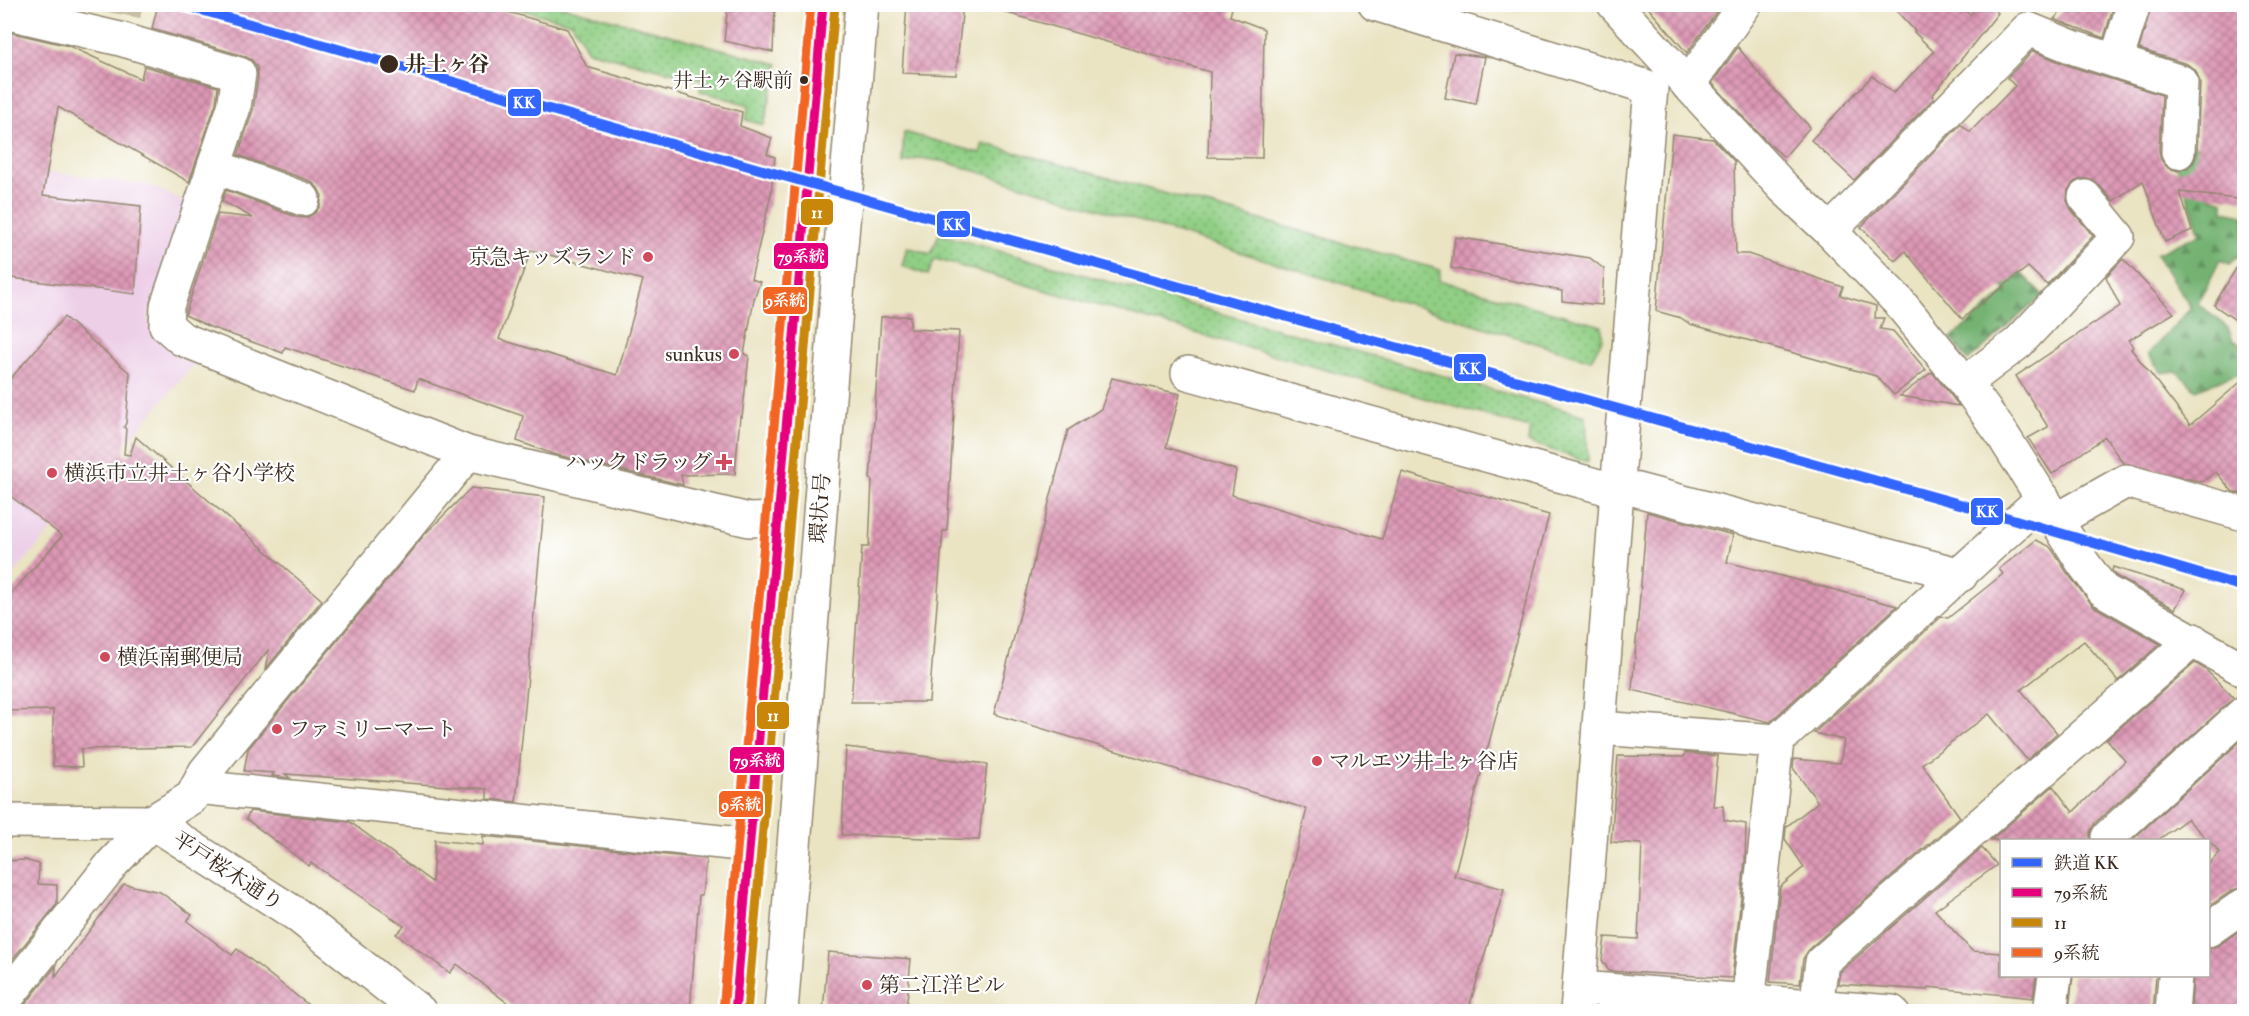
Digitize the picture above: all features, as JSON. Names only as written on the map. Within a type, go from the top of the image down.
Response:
[{"type":"street","name":"環状1号","points":[[735,1011],[823,4]]},
{"type":"street","name":"環状1号","points":[[781,1011],[862,4]]},
{"type":"street","points":[[1375,4],[1672,81]]},
{"type":"street","points":[[1614,4],[1672,81],[1830,231],[1898,301],[1965,383],[2002,434],[2103,590],[2244,670]]},
{"type":"street","points":[[1745,4],[1672,81],[1618,488],[1579,1000],[1816,1006],[1892,1011]]},
{"type":"street","points":[[2115,62],[2134,4]]},
{"type":"street","points":[[4,12],[122,27],[239,74],[234,107],[166,306],[166,325],[182,339],[468,453],[749,520],[778,519]]},
{"type":"street","points":[[1830,231],[2028,29],[2115,62],[2181,82],[2178,152]]},
{"type":"street","points":[[214,166],[303,199]]},
{"type":"street","points":[[1965,383],[2018,343],[2118,237],[2085,197]]},
{"type":"street","points":[[1188,373],[1618,488],[1961,575]]},
{"type":"street","points":[[4,1001],[113,863],[152,822],[192,797],[205,772],[468,453]]},
{"type":"street","points":[[1748,1006],[1777,741],[1961,575],[2050,509],[2126,481],[2244,514]]},
{"type":"street","points":[[1816,1006],[1822,962],[2193,640]]},
{"type":"street","points":[[2109,839],[2108,837],[2244,713]]},
{"type":"street","points":[[1599,728],[1777,741]]},
{"type":"street","points":[[197,788],[749,845]]},
{"type":"street","name":"平戸桜木通り","points":[[4,821],[152,822],[297,915],[420,1011]]},
{"type":"street","points":[[2210,929],[2244,905]]},
{"type":"street","points":[[2050,1011],[2055,977]]},
{"type":"street","points":[[2172,1011],[2175,977]]},
{"type":"shaded area","name":"横浜市立井土ヶ谷小学校","points":[[5,166],[149,185],[191,204],[147,319],[195,363],[5,584]]},
{"type":"green space","points":[[503,5],[558,5],[778,64],[764,125],[746,120],[749,105],[700,91],[702,80],[588,51],[572,23]]},
{"type":"green space","points":[[904,132],[980,153],[983,143],[1441,270],[1439,280],[1602,326],[1602,339],[1591,360],[946,162],[920,158],[902,164]]},
{"type":"green space","points":[[2190,146],[2209,147],[2208,196],[2224,201],[2224,211],[2244,215],[2244,262],[2237,256],[2230,264],[2220,260],[2198,304],[2228,328],[2233,340],[2244,346],[2244,377],[2239,373],[2196,390],[2176,371],[2162,373],[2148,354],[2191,308],[2156,254],[2200,234],[2176,163]]},
{"type":"green space","points":[[1957,231],[2015,267],[2043,295],[1968,361],[1951,338],[2007,291]]},
{"type":"green space","points":[[939,234],[1586,416],[1588,462],[1528,442],[1530,428],[935,259],[928,275],[902,266],[907,247],[931,254]]},
{"type":"building","points":[[158,4],[480,4],[567,29],[587,67],[742,112],[740,126],[772,138],[767,154],[775,157],[771,194],[751,279],[760,282],[754,299],[744,354],[749,356],[742,417],[740,416],[735,474],[681,475],[683,485],[553,454],[517,441],[523,416],[418,379],[415,390],[285,347],[283,353],[210,327],[185,315],[218,214],[253,218],[222,201],[226,190],[296,217],[306,218],[315,213],[320,206],[322,196],[318,188],[310,181],[238,155],[253,110],[258,77],[257,67],[252,60],[152,29]],"holes":[[[531,250],[643,280],[617,375],[499,339]]]},
{"type":"building","points":[[728,4],[775,4],[773,52],[724,41]]},
{"type":"building","points":[[907,4],[963,4],[956,75],[902,73]]},
{"type":"building","points":[[1005,4],[1233,4],[1230,16],[1264,29],[1262,158],[1208,157],[1210,72],[1004,12]]},
{"type":"building","points":[[1645,4],[1722,4],[1687,53]]},
{"type":"building","points":[[1890,4],[1958,4],[1970,15],[1980,4],[1989,4],[1998,13],[1932,96],[1934,98],[1854,180],[1811,140],[1872,76],[1893,93],[1934,52]]},
{"type":"building","points":[[2069,4],[2114,4],[2104,38],[2054,19]]},
{"type":"building","points":[[2152,4],[2244,4],[2244,99],[2240,151],[2244,151],[2244,200],[2180,192],[2192,230],[2165,242],[2143,181],[2113,201],[2091,179],[2081,179],[2074,182],[2068,190],[2067,201],[2093,236],[2047,285],[2028,267],[1962,319],[1905,251],[1895,261],[1861,227],[1961,124],[1970,132],[2015,86],[2007,78],[2033,51],[2069,66],[2162,95],[2159,151],[2161,160],[2168,168],[2178,171],[2187,168],[2194,162],[2197,153],[2200,82],[2196,71],[2187,64],[2139,49]]},
{"type":"building","points":[[4,31],[69,46],[141,79],[144,66],[218,87],[216,103],[189,182],[58,107],[43,195],[141,206],[135,294],[4,277]]},
{"type":"building","points":[[1738,47],[1761,76],[1810,127],[1784,157],[1712,83]]},
{"type":"building","points":[[1454,53],[1485,57],[1476,104],[1445,98]]},
{"type":"building","points":[[1672,134],[1713,139],[1734,161],[1736,254],[1748,254],[1843,287],[1840,295],[1876,306],[1875,318],[1884,318],[1880,329],[1893,331],[1926,370],[1894,395],[1876,376],[1690,324],[1681,318],[1656,311]]},
{"type":"building","points":[[1455,237],[1590,258],[1604,269],[1602,305],[1562,301],[1562,291],[1451,268]]},
{"type":"building","points":[[2244,255],[2244,326],[2214,305]]},
{"type":"building","points":[[2123,259],[2174,313],[2129,340],[2133,347],[2131,349],[2190,425],[2244,379],[2244,495],[2232,491],[2216,472],[2202,482],[2123,463],[2105,437],[2052,474],[2028,438],[2048,427],[2016,376],[2120,306],[2106,277]]},
{"type":"building","points":[[910,316],[910,329],[959,331],[947,531],[943,531],[929,702],[851,702],[862,547],[869,547],[872,480],[870,479],[881,317]]},
{"type":"building","points":[[64,317],[130,373],[124,427],[126,429],[124,454],[130,455],[136,437],[322,600],[265,670],[269,649],[192,747],[81,749],[82,767],[53,766],[53,710],[4,711],[4,601],[62,536],[4,491],[4,386]]},
{"type":"building","points":[[1932,372],[1950,394],[1959,406],[1900,396]]},
{"type":"building","name":"マルエツ井土ヶ谷店","points":[[1112,378],[1180,394],[1166,447],[1236,470],[1232,495],[1382,539],[1402,472],[1549,515],[1454,876],[1504,889],[1468,1011],[1254,1011],[1307,809],[994,714],[1068,430],[1101,409]]},
{"type":"building","points":[[471,488],[545,497],[516,802],[487,799],[487,789],[285,774],[290,778],[272,776],[274,773],[244,771],[248,749],[425,534]]},
{"type":"building","points":[[1647,512],[1733,535],[1727,562],[1897,606],[1770,722],[1632,690]]},
{"type":"building","points":[[2036,540],[2049,546],[2093,606],[2160,644],[2118,681],[2084,641],[2021,690],[2057,733],[2027,760],[1989,714],[1922,764],[1960,817],[1810,948],[1803,959],[1800,984],[1770,982],[1780,887],[1804,867],[1785,839],[1786,827],[1818,802],[1793,768],[1794,759],[1840,763],[1844,740],[1814,733],[1941,617],[1948,618],[2003,574],[1999,569]]},
{"type":"building","points":[[2113,567],[2186,590],[2175,609],[2116,576],[2112,571]]},
{"type":"building","points":[[2195,663],[2207,671],[2234,698],[2095,823],[2090,832],[2090,839],[1991,840],[2053,786],[2073,812],[2125,761],[2107,739]]},
{"type":"building","points":[[2244,738],[2244,887],[2233,890],[2210,906],[2210,863],[2220,852],[2210,842],[2210,839],[2207,839],[2187,819],[2159,839],[2133,839]]},
{"type":"building","points":[[846,747],[987,764],[979,840],[842,835]]},
{"type":"building","points":[[1685,753],[1718,756],[1713,806],[1723,806],[1724,820],[1746,824],[1745,861],[1732,978],[1609,971],[1602,960],[1605,937],[1638,939],[1642,844],[1611,842],[1618,756],[1684,757]]},
{"type":"building","points":[[250,811],[350,822],[432,882],[435,840],[483,845],[483,836],[706,859],[702,895],[699,895],[690,1011],[518,1011],[457,964],[450,973],[396,934],[404,926],[311,863],[309,866],[246,819]]},
{"type":"building","points":[[1982,848],[1997,865],[1935,910],[1972,951],[2000,953],[2000,977],[2036,977],[2033,998],[1928,987],[1928,990],[1838,984],[1840,972]]},
{"type":"building","points":[[25,860],[39,864],[38,884],[57,885],[57,904],[4,970],[4,861]]},
{"type":"building","points":[[124,884],[160,892],[192,915],[187,921],[232,955],[237,949],[316,1011],[20,1011],[56,966],[55,977]]},
{"type":"building","points":[[2244,927],[2244,1011],[2191,1010],[2193,977],[2210,977],[2210,948],[2219,945]]},
{"type":"building","name":"第二江洋ビル","points":[[828,952],[911,959],[906,1011],[823,1011]]},
{"type":"building","points":[[2073,977],[2156,977],[2153,1011],[2069,1009]]},
{"type":"tunnel","points":[[124,15],[126,4]]},
{"type":"rail line","name":"KK","points":[[180,4],[889,206],[1992,513],[2244,587]]},
{"type":"transit line","name":"9系統","points":[[723,1011],[811,4]]},
{"type":"transit line","name":"79系統","points":[[735,1012],[823,4]]},
{"type":"transit line","name":"11","points":[[747,1012],[835,5]]},
{"type":"place","name":"井土ヶ谷","points":[[389,64]]},
{"type":"place","name":"井土ヶ谷駅前","points":[[804,80]]},
{"type":"place","name":"京急キッズランド","points":[[648,257]]},
{"type":"place","name":"sunkus","points":[[734,354]]},
{"type":"place","name":"ハックドラッグ","points":[[724,462]]},
{"type":"place","name":"横浜市立井土ヶ谷小学校","points":[[52,473]]},
{"type":"place","name":"横浜南郵便局","points":[[105,657]]},
{"type":"place","name":"ファミリーマート","points":[[277,729]]},
{"type":"place","name":"マルエツ井土ヶ谷店","points":[[1317,761]]},
{"type":"place","name":"第二江洋ビル","points":[[867,985]]}]
